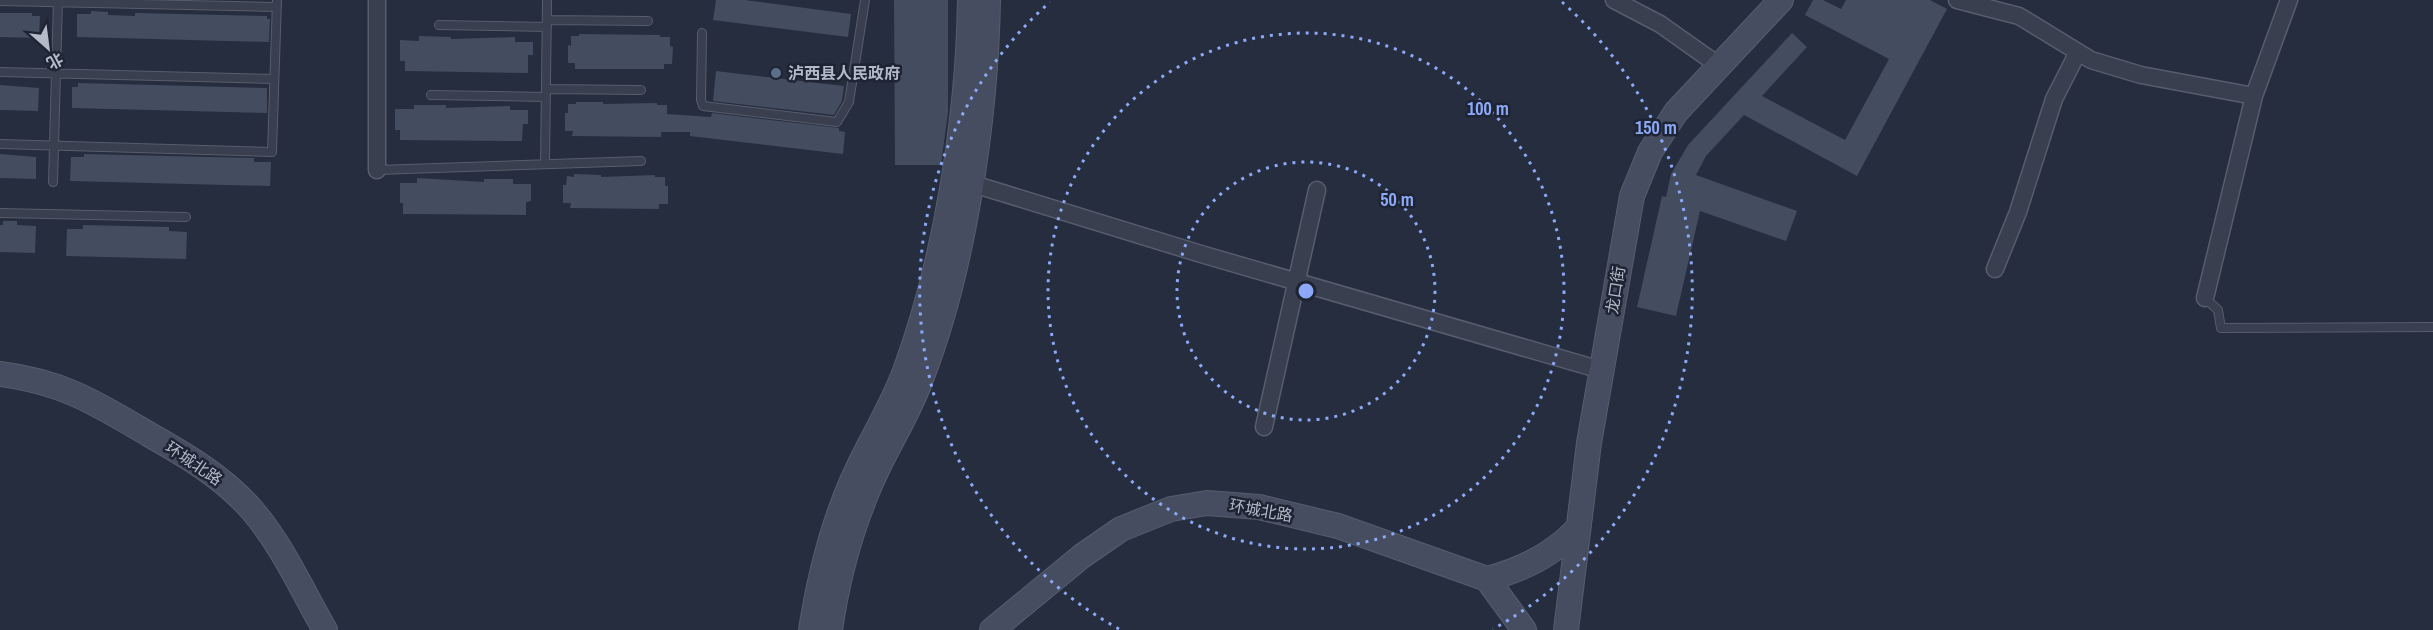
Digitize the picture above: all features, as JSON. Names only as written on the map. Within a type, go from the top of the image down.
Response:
[{"type":"main road","points":[[811,630],[832,533],[851,482],[892,403],[904,374],[929,291],[942,236],[960,126],[970,0]]},
{"type":"main road","points":[[830,630],[840,571],[850,539],[868,489],[908,410],[932,351],[947,295],[970,183],[984,72],[988,0]]},
{"type":"main road","name":"龙口街","points":[[1566,630],[1601,370],[1626,218],[1640,174],[1650,152],[1676,112],[1781,0]]},
{"type":"main road","name":"环城北路","points":[[0,374],[40,381],[84,396],[209,470],[236,493],[268,531],[325,630]]},
{"type":"main road","name":"环城北路","points":[[992,630],[1082,556],[1113,534],[1153,514],[1198,504],[1242,504],[1338,526],[1487,579]]},
{"type":"main road","points":[[1524,630],[1487,579],[1537,560],[1564,542],[1578,528]]},
{"type":"street","points":[[377,0],[377,170]]},
{"type":"street","points":[[1614,0],[1660,24],[1718,65]]},
{"type":"street","points":[[1957,0],[2019,16],[2091,60],[2141,75],[2254,96]]},
{"type":"street","points":[[2205,298],[2254,96],[2289,0]]},
{"type":"street","points":[[1995,269],[2018,212],[2054,99],[2078,52]]},
{"type":"street","points":[[970,183],[1297,282],[1601,370]]},
{"type":"street","points":[[1264,427],[1317,190]]},
{"type":"lane","points":[[545,164],[547,0]]},
{"type":"lane","points":[[702,33],[700,100],[703,106],[837,122],[849,102],[864,0]]},
{"type":"lane","points":[[0,1],[277,4],[272,152],[0,144]]},
{"type":"lane","points":[[53,182],[58,1]]},
{"type":"lane","points":[[439,25],[648,21]]},
{"type":"lane","points":[[0,72],[274,79]]},
{"type":"lane","points":[[431,95],[641,90]]},
{"type":"lane","points":[[377,170],[641,161]]},
{"type":"lane","points":[[0,213],[186,217]]},
{"type":"lane","points":[[2205,298],[2218,310],[2221,328],[2433,327]]},
{"type":"building","points":[[716,0],[745,0],[851,14],[848,37],[713,20]]},
{"type":"building","points":[[894,0],[948,0],[948,112],[941,165],[895,165]]},
{"type":"building","points":[[1813,0],[1823,0],[1841,9],[1846,0],[1930,0],[1947,9],[1857,176],[1744,115],[1706,156],[1696,175],[1797,211],[1786,241],[1700,211],[1676,316],[1637,307],[1662,196],[1666,197],[1671,174],[1688,145],[1792,33],[1807,47],[1762,96],[1845,140],[1889,59],[1805,15]]},
{"type":"building","points":[[91,11],[108,12],[108,15],[135,16],[135,13],[267,16],[267,19],[270,19],[269,42],[77,37],[77,14],[91,14]]},
{"type":"building","points":[[0,13],[32,13],[32,16],[40,16],[39,38],[0,37]]},
{"type":"building","points":[[579,34],[670,37],[670,46],[673,47],[672,64],[664,64],[664,69],[575,69],[575,63],[568,63],[568,45],[571,46],[571,36],[579,36]]},
{"type":"building","points":[[419,36],[451,37],[451,39],[515,37],[515,42],[533,42],[533,55],[528,55],[528,73],[405,71],[405,61],[400,61],[400,40],[419,41]]},
{"type":"building","points":[[716,71],[844,86],[842,101],[834,115],[713,101]]},
{"type":"building","points":[[78,83],[267,88],[267,113],[72,108],[72,87],[78,87]]},
{"type":"building","points":[[0,85],[39,88],[38,111],[0,110]]},
{"type":"building","points":[[576,102],[657,103],[657,105],[667,105],[667,114],[711,117],[712,113],[839,128],[839,131],[845,132],[843,154],[690,136],[690,132],[661,132],[661,137],[572,136],[573,131],[565,131],[565,113],[568,113],[568,104],[576,104]]},
{"type":"building","points":[[414,105],[446,105],[446,108],[510,106],[510,110],[528,110],[528,124],[523,124],[522,141],[400,140],[400,130],[395,130],[395,109],[414,109]]},
{"type":"building","points":[[0,154],[36,157],[36,179],[0,178]]},
{"type":"building","points":[[84,154],[254,158],[254,162],[271,162],[270,186],[70,181],[71,157],[84,157]]},
{"type":"building","points":[[574,174],[601,175],[601,177],[655,175],[655,177],[665,177],[665,186],[668,186],[668,204],[659,204],[659,209],[570,208],[571,203],[563,203],[563,185],[566,185],[567,176],[574,177]]},
{"type":"building","points":[[417,178],[484,182],[484,179],[513,179],[513,184],[531,184],[531,201],[526,202],[526,215],[403,214],[403,203],[400,203],[400,183],[417,183]]},
{"type":"building","points":[[3,221],[17,221],[17,225],[36,226],[35,253],[0,252],[0,225],[3,225]]},
{"type":"building","points":[[83,225],[169,227],[169,231],[187,232],[186,259],[66,256],[67,229],[83,229]]},
{"type":"place","name":"泸西县人民政府","points":[[776,73]]}]
